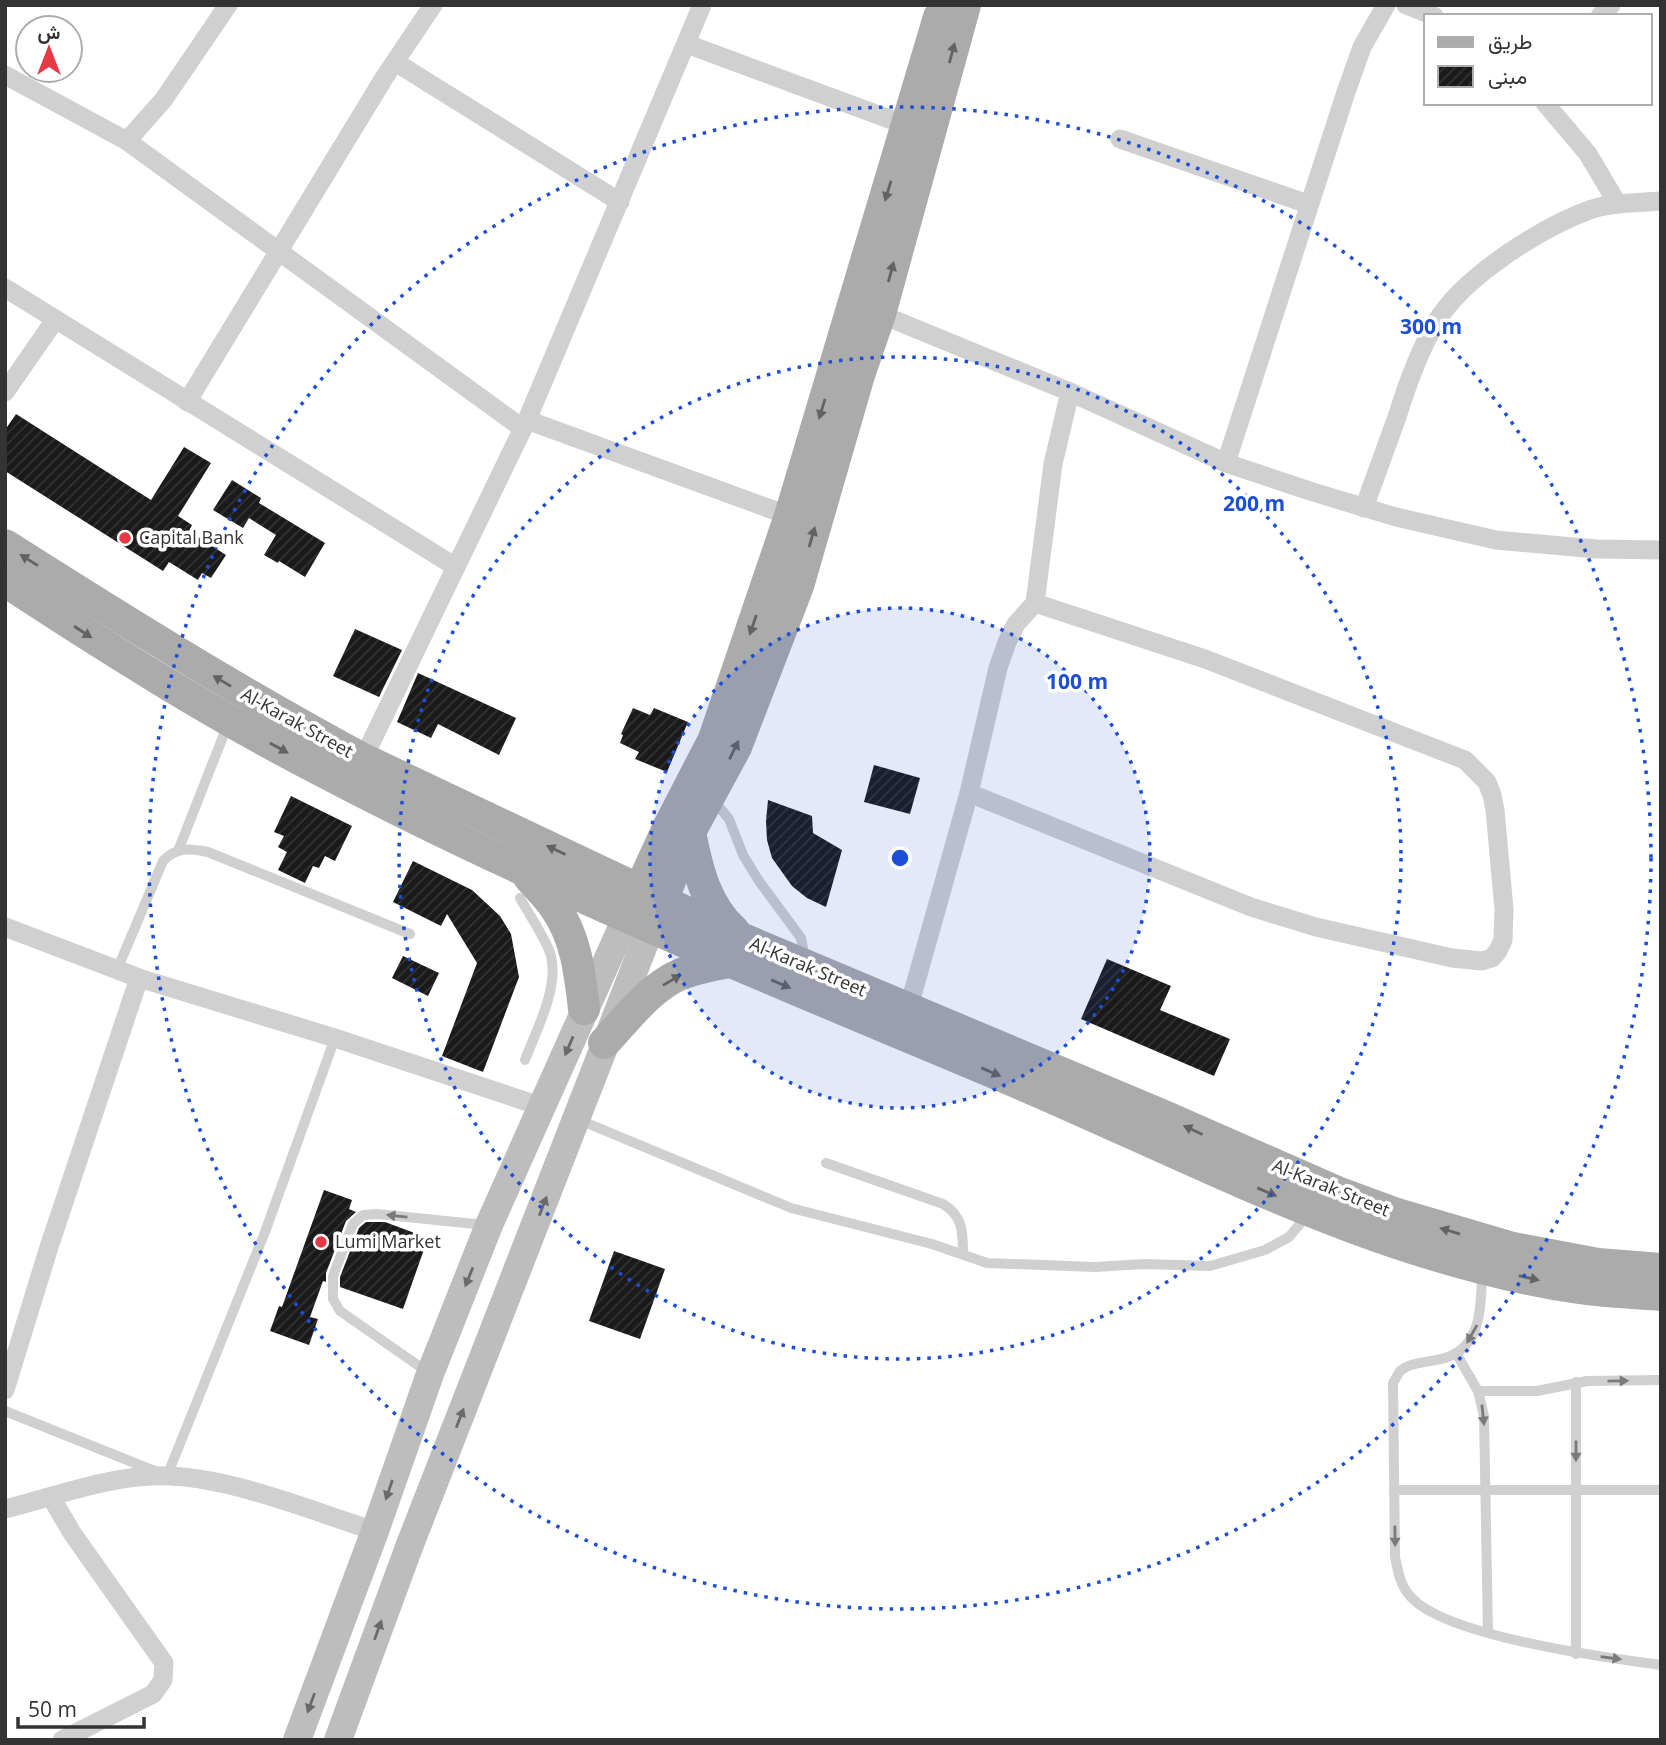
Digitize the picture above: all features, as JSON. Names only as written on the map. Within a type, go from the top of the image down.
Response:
[{"type":"main road","points":[[338,1740],[409,1547],[577,1119],[604,1043],[645,908],[715,739],[790,516],[942,5]]},
{"type":"main road","points":[[592,867],[611,865],[636,856],[679,830],[709,796],[736,747],[797,586],[859,375],[880,314],[965,5]]},
{"type":"main road","name":"Al-Karak Street","points":[[5,545],[261,704],[363,759],[592,867],[645,908],[1100,1118],[1337,1192],[1459,1234],[1556,1257],[1661,1269]]},
{"type":"main road","name":"Al-Karak Street","points":[[5,582],[111,651],[229,721],[522,884],[645,908]]},
{"type":"main road","points":[[604,1043],[645,999],[664,985],[680,975],[736,951],[727,925],[715,910],[679,830]]},
{"type":"main road","points":[[522,884],[554,905],[565,923],[562,951],[584,1009]]},
{"type":"main road","points":[[297,1740],[430,1374],[489,1225],[584,1009],[645,908]]},
{"type":"main road","name":"Al-Karak Street","points":[[736,951],[805,964],[1141,1107],[1307,1209],[1377,1236],[1483,1268],[1581,1288],[1661,1295]]},
{"type":"street","points":[[127,141],[164,99],[228,5]]},
{"type":"street","points":[[187,402],[395,62],[433,5]]},
{"type":"street","points":[[363,759],[524,424],[702,5]]},
{"type":"street","points":[[1226,464],[1308,204],[1362,47],[1386,5]]},
{"type":"street","points":[[1406,5],[1428,14]]},
{"type":"street","points":[[687,44],[908,125]]},
{"type":"street","points":[[395,62],[620,202]]},
{"type":"street","points":[[5,75],[127,141],[279,252],[524,424],[790,516]]},
{"type":"street","points":[[1547,105],[1588,153],[1617,203]]},
{"type":"street","points":[[1120,139],[1308,204]]},
{"type":"street","points":[[1364,508],[1423,346],[1448,304],[1492,266],[1531,239],[1593,209],[1617,203],[1661,201]]},
{"type":"street","points":[[5,288],[456,567]]},
{"type":"street","points":[[880,314],[1070,392],[1226,464],[1364,508],[1496,540],[1571,548],[1661,550]]},
{"type":"street","points":[[5,392],[55,320]]},
{"type":"street","points":[[908,1010],[969,793],[998,668],[1016,624],[1035,603],[1053,464],[1070,392]]},
{"type":"street","points":[[969,793],[1251,907],[1316,927],[1452,958],[1482,961],[1492,958],[1499,951],[1503,940],[1504,909],[1495,810],[1487,782],[1465,760],[1205,659],[1035,603]]},
{"type":"street","points":[[5,927],[139,978],[334,1038],[543,1107]]},
{"type":"street","points":[[5,1390],[49,1247],[139,978]]},
{"type":"street","points":[[5,1509],[132,1478],[167,1476],[205,1480],[256,1493],[375,1531]]},
{"type":"street","points":[[51,1497],[72,1533],[163,1663],[163,1680],[153,1694],[62,1740]]},
{"type":"lane","points":[[178,851],[229,721]]},
{"type":"lane","points":[[709,796],[729,819],[749,864],[801,938],[805,964]]},
{"type":"lane","points":[[117,970],[163,862],[169,855],[186,849],[208,852],[410,934]]},
{"type":"lane","points":[[525,1060],[549,997],[562,951]]},
{"type":"lane","points":[[5,1411],[167,1476],[265,1232],[334,1038]]},
{"type":"lane","points":[[577,1119],[791,1208],[963,1254],[987,1263],[1095,1267],[1144,1264],[1209,1266],[1265,1250],[1289,1237],[1307,1209]]},
{"type":"lane","points":[[826,1163],[952,1209],[960,1218],[963,1254]]},
{"type":"lane","points":[[430,1374],[336,1306],[332,1293],[333,1276],[353,1224],[363,1215],[377,1214],[489,1225]]},
{"type":"lane","points":[[1483,1268],[1478,1324],[1468,1343],[1448,1357],[1410,1365],[1396,1377],[1392,1390],[1395,1557],[1399,1577],[1409,1596],[1425,1610],[1488,1633],[1576,1654],[1661,1665]]},
{"type":"lane","points":[[1456,1353],[1478,1391],[1485,1428],[1488,1633]]},
{"type":"lane","points":[[1478,1391],[1537,1391],[1576,1382],[1661,1380]]},
{"type":"lane","points":[[1576,1382],[1576,1654]]},
{"type":"lane","points":[[1394,1490],[1661,1490]]},
{"type":"building","points":[[16,414],[151,500],[184,447],[211,463],[178,516],[192,525],[189,531],[226,555],[211,578],[202,573],[198,580],[169,562],[163,571],[5,471],[5,430]]},
{"type":"building","points":[[232,480],[261,498],[259,503],[325,543],[305,577],[264,555],[276,535],[249,518],[243,528],[213,510]]},
{"type":"building","points":[[355,629],[402,650],[379,697],[333,676]]},
{"type":"building","points":[[418,673],[516,718],[499,755],[438,724],[431,738],[397,722]]},
{"type":"building","points":[[633,708],[650,715],[654,708],[688,722],[667,772],[635,759],[639,752],[620,743],[621,734]]},
{"type":"building","points":[[874,765],[920,778],[910,814],[864,802]]},
{"type":"building","points":[[291,796],[352,826],[335,861],[325,856],[319,868],[313,866],[305,883],[278,870],[287,852],[278,847],[284,836],[274,832]]},
{"type":"building","points":[[768,800],[812,816],[813,833],[842,850],[826,907],[807,898],[792,886],[772,858],[767,840]]},
{"type":"building","points":[[413,861],[472,890],[500,916],[511,934],[519,977],[483,1072],[442,1056],[477,963],[447,914],[441,926],[393,902]]},
{"type":"building","points":[[403,956],[439,973],[428,996],[392,978]]},
{"type":"building","points":[[1107,959],[1171,986],[1160,1010],[1230,1039],[1214,1076],[1081,1019]]},
{"type":"building","points":[[324,1190],[352,1200],[349,1209],[356,1212],[346,1221],[326,1273],[326,1282],[323,1281],[310,1317],[318,1319],[309,1345],[270,1331],[279,1306],[282,1307]]},
{"type":"building","points":[[366,1222],[385,1222],[428,1238],[403,1309],[340,1287],[340,1277],[359,1228]]},
{"type":"building","points":[[614,1251],[665,1269],[640,1339],[589,1321]]},
{"type":"place","name":"Capital Bank","points":[[125,538]]},
{"type":"place","name":"Lumi Market","points":[[321,1242]]}]
